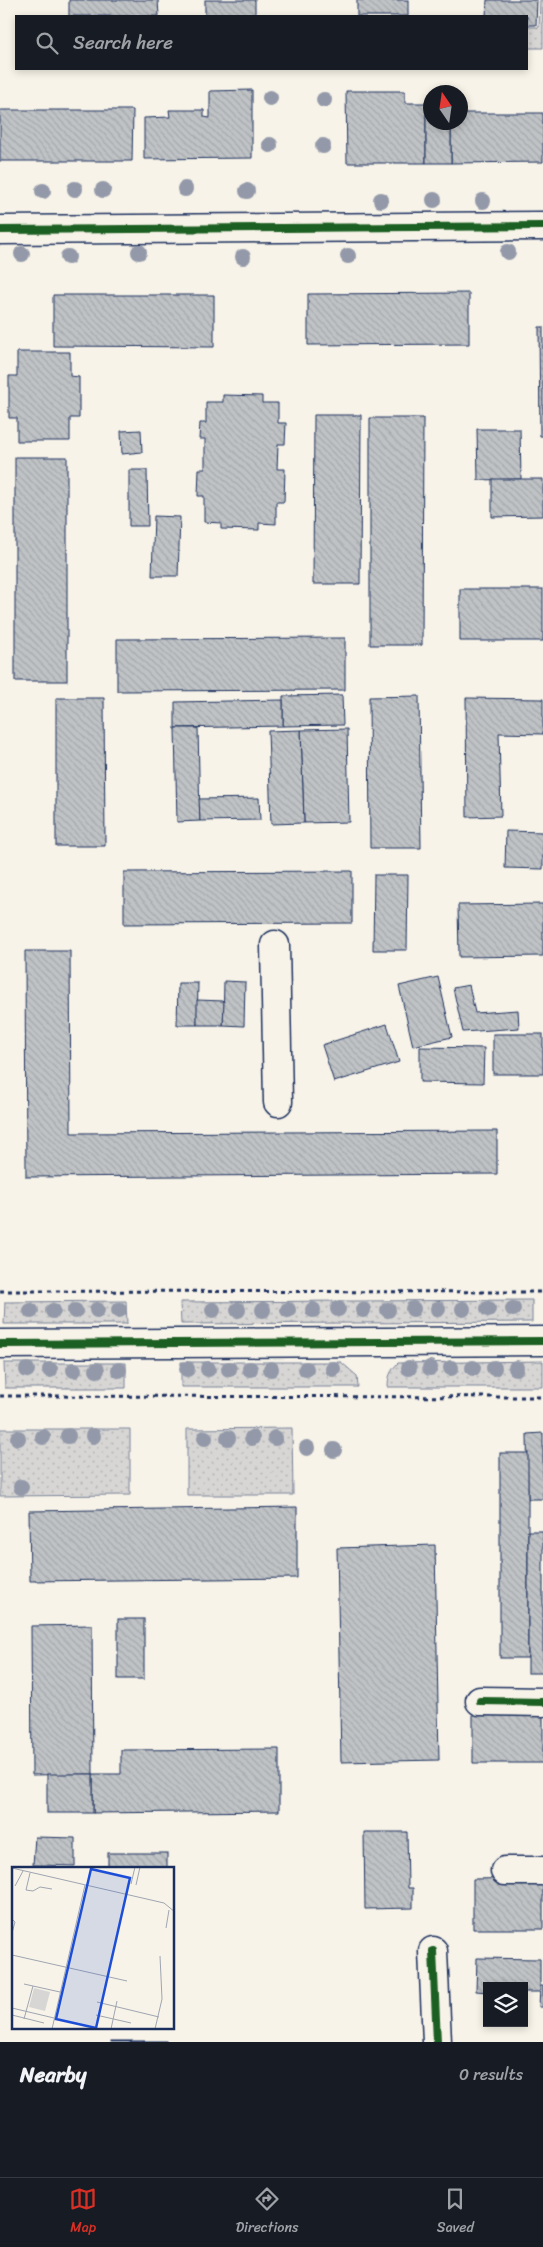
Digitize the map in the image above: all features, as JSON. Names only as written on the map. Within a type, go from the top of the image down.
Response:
[{"type":"street","points":[[0,230],[543,226]]},
{"type":"street","points":[[275,945],[278,1102]]},
{"type":"street","points":[[0,1344],[543,1341]]},
{"type":"street","points":[[480,1701],[543,1702]]},
{"type":"street","points":[[505,1871],[543,1871]]},
{"type":"street","points":[[433,1951],[438,2042]]},
{"type":"path","points":[[0,1291],[543,1292]]},
{"type":"path","points":[[0,1396],[543,1396]]},
{"type":"shaded area","points":[[540,0],[543,0],[543,48],[528,48],[528,27],[539,27]]},
{"type":"shaded area","points":[[532,1300],[532,1322],[181,1324],[180,1302]]},
{"type":"shaded area","points":[[126,1301],[127,1324],[4,1324],[5,1302]]},
{"type":"shaded area","points":[[543,1361],[543,1387],[388,1387],[390,1374],[398,1363]]},
{"type":"shaded area","points":[[181,1362],[341,1362],[357,1376],[358,1387],[181,1387]]},
{"type":"shaded area","points":[[4,1363],[126,1363],[126,1388],[5,1388]]},
{"type":"shaded area","points":[[292,1428],[293,1495],[187,1495],[187,1429]]},
{"type":"shaded area","points":[[0,1429],[130,1429],[130,1495],[0,1496]]},
{"type":"building","points":[[69,0],[158,0],[159,15],[69,15]]},
{"type":"building","points":[[205,0],[255,0],[255,15],[205,15]]},
{"type":"building","points":[[357,0],[408,0],[408,15],[357,15]]},
{"type":"building","points":[[487,0],[537,0],[536,25],[528,25],[528,15],[486,15]]},
{"type":"building","points":[[252,90],[252,158],[144,159],[144,118],[170,117],[169,110],[204,110],[204,117],[210,118],[210,91]]},
{"type":"building","points":[[346,91],[405,91],[405,103],[423,103],[423,130],[426,130],[426,163],[347,163]]},
{"type":"building","points":[[0,110],[133,110],[132,161],[0,161]]},
{"type":"building","points":[[468,113],[543,113],[543,162],[451,163],[451,130],[468,130]]},
{"type":"building","points":[[426,130],[451,130],[451,163],[426,163]]},
{"type":"building","points":[[469,293],[469,344],[308,345],[308,294]]},
{"type":"building","points":[[53,295],[214,295],[214,347],[53,346]]},
{"type":"building","points":[[539,327],[543,327],[543,436],[540,436]]},
{"type":"building","points":[[17,352],[70,352],[70,376],[79,377],[79,418],[70,418],[70,441],[17,441],[17,418],[9,418],[9,376],[17,376]]},
{"type":"building","points":[[223,395],[262,396],[262,403],[278,403],[278,423],[286,423],[285,444],[278,444],[277,469],[285,469],[284,502],[276,502],[276,524],[259,523],[259,530],[221,529],[221,523],[204,522],[204,496],[198,496],[199,469],[205,469],[205,439],[199,439],[200,423],[206,423],[206,402],[223,402]]},
{"type":"building","points":[[314,415],[361,415],[360,584],[313,584]]},
{"type":"building","points":[[370,418],[423,418],[422,645],[370,645]]},
{"type":"building","points":[[477,429],[520,429],[521,479],[478,480]]},
{"type":"building","points":[[141,430],[142,452],[122,454],[121,431]]},
{"type":"building","points":[[15,457],[67,457],[67,681],[15,681]]},
{"type":"building","points":[[129,470],[147,470],[148,526],[129,526]]},
{"type":"building","points":[[492,479],[543,479],[543,516],[492,517]]},
{"type":"building","points":[[154,516],[180,517],[178,576],[152,576]]},
{"type":"building","points":[[460,589],[543,589],[543,641],[460,641]]},
{"type":"building","points":[[345,638],[345,690],[117,691],[117,639]]},
{"type":"building","points":[[342,695],[343,725],[283,726],[283,696]]},
{"type":"building","points":[[419,696],[421,848],[370,848],[369,697]]},
{"type":"building","points":[[56,698],[104,698],[105,846],[56,846]]},
{"type":"building","points":[[466,698],[543,699],[543,734],[499,733],[501,816],[467,817]]},
{"type":"building","points":[[283,700],[283,726],[175,728],[175,702]]},
{"type":"building","points":[[175,728],[198,728],[200,821],[177,822]]},
{"type":"building","points":[[347,729],[349,822],[304,823],[301,730]]},
{"type":"building","points":[[301,730],[304,823],[271,824],[268,731]]},
{"type":"building","points":[[259,798],[260,820],[200,821],[199,799]]},
{"type":"building","points":[[506,831],[543,832],[543,869],[505,868]]},
{"type":"building","points":[[352,871],[352,923],[124,924],[124,872]]},
{"type":"building","points":[[374,875],[408,875],[407,950],[373,950]]},
{"type":"building","points":[[543,904],[543,956],[459,957],[458,905]]},
{"type":"building","points":[[25,951],[70,951],[71,1133],[497,1131],[497,1174],[26,1177]]},
{"type":"building","points":[[438,977],[452,1037],[413,1046],[399,986]]},
{"type":"building","points":[[224,981],[245,982],[244,1026],[223,1025]]},
{"type":"building","points":[[178,983],[198,983],[197,1025],[177,1025]]},
{"type":"building","points":[[469,985],[475,1013],[518,1010],[519,1028],[463,1032],[453,988]]},
{"type":"building","points":[[197,1000],[224,1001],[223,1025],[197,1025]]},
{"type":"building","points":[[387,1024],[399,1062],[334,1082],[322,1045]]},
{"type":"building","points":[[493,1034],[543,1034],[543,1074],[493,1074]]},
{"type":"building","points":[[420,1047],[484,1048],[483,1083],[420,1082]]},
{"type":"building","points":[[543,1433],[543,1499],[528,1499],[527,1434]]},
{"type":"building","points":[[500,1453],[528,1453],[528,1658],[500,1658]]},
{"type":"building","points":[[297,1507],[297,1578],[30,1581],[29,1511]]},
{"type":"building","points":[[528,1531],[543,1531],[543,1673],[528,1673]]},
{"type":"building","points":[[435,1545],[439,1760],[341,1762],[337,1548]]},
{"type":"building","points":[[118,1619],[144,1619],[144,1679],[118,1679]]},
{"type":"building","points":[[92,1625],[93,1774],[32,1775],[31,1626]]},
{"type":"building","points":[[543,1712],[543,1763],[473,1763],[473,1713]]},
{"type":"building","points":[[279,1749],[279,1811],[93,1813],[93,1774],[121,1774],[121,1750]]},
{"type":"building","points":[[47,1774],[93,1774],[93,1813],[47,1813]]},
{"type":"building","points":[[364,1832],[407,1832],[408,1888],[413,1888],[413,1908],[365,1909]]},
{"type":"building","points":[[35,1837],[75,1838],[75,1866],[33,1865]]},
{"type":"building","points":[[108,1853],[167,1853],[167,1867],[108,1867]]},
{"type":"building","points":[[543,1878],[543,1929],[473,1929],[473,1879]]},
{"type":"building","points":[[477,1958],[540,1959],[540,1992],[528,1992],[528,1982],[483,1982],[483,1992],[476,1991]]},
{"type":"building","points":[[540,1986],[543,1986],[543,2007],[539,2007]]},
{"type":"building","points":[[166,2041],[166,2042],[111,2042]]},
{"type":"cycle path","points":[[0,230],[543,226]]},
{"type":"cycle path","points":[[0,1344],[543,1341]]},
{"type":"cycle path","points":[[480,1701],[543,1702]]},
{"type":"cycle path","points":[[433,1951],[437,2042]]}]
